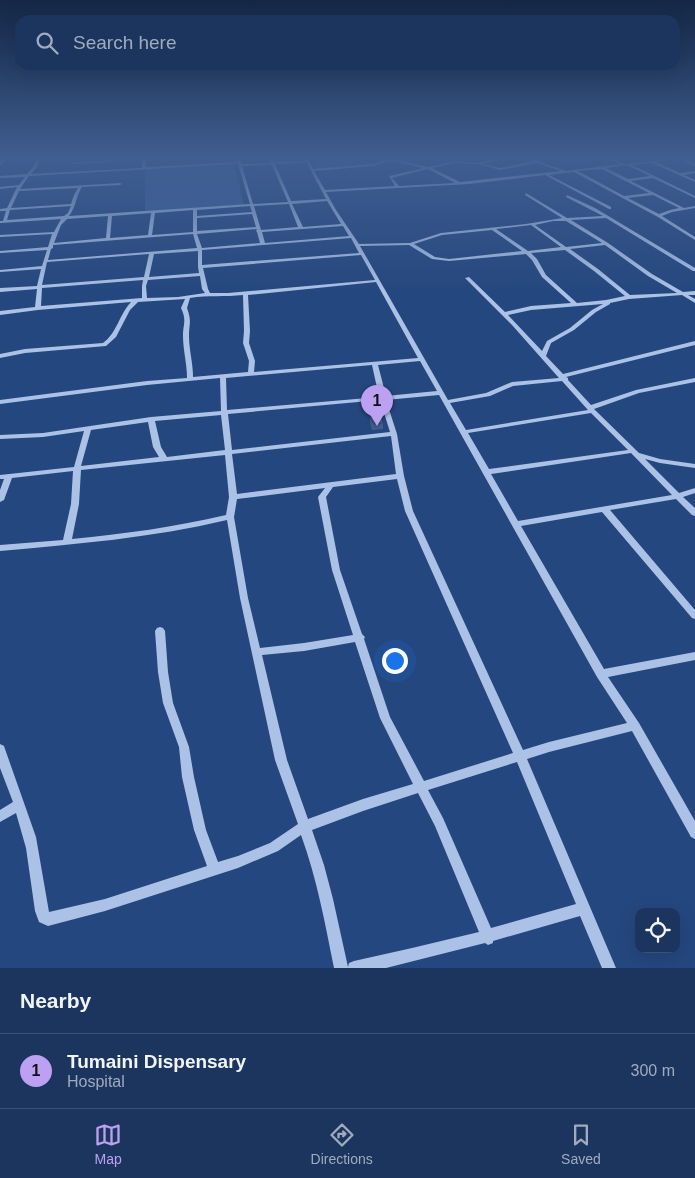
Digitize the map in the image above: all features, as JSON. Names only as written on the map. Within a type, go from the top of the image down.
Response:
[{"type":"street","points":[[12,202],[2,221],[301,202]]},
{"type":"street","points":[[251,202],[263,244]]},
{"type":"street","points":[[330,202],[423,359],[601,674],[635,726],[695,832]]},
{"type":"street","points":[[539,202],[606,244],[650,275],[695,301]]},
{"type":"street","points":[[578,202],[695,270]]},
{"type":"street","points":[[599,202],[610,208]]},
{"type":"street","points":[[634,202],[695,239]]},
{"type":"street","points":[[669,202],[683,209]]},
{"type":"street","points":[[290,203],[300,228]]},
{"type":"street","points":[[0,210],[73,205],[68,216],[55,233],[44,267],[38,308]]},
{"type":"street","points":[[224,207],[226,215]]},
{"type":"street","points":[[659,216],[683,209],[695,208]]},
{"type":"street","points":[[195,209],[195,234],[200,249],[200,267],[208,294]]},
{"type":"street","points":[[150,237],[153,212]]},
{"type":"street","points":[[195,217],[254,213]]},
{"type":"street","points":[[108,240],[110,215]]},
{"type":"street","points":[[47,261],[263,244],[355,241],[410,244],[441,234],[566,219],[606,217]]},
{"type":"street","points":[[532,224],[596,270],[629,298]]},
{"type":"street","points":[[0,252],[108,240],[345,225]]},
{"type":"street","points":[[493,229],[535,259],[536,266],[546,278],[567,294],[575,304]]},
{"type":"street","points":[[0,236],[55,233]]},
{"type":"street","points":[[410,244],[429,255],[444,260],[606,244]]},
{"type":"street","points":[[145,300],[144,286],[152,253]]},
{"type":"street","points":[[200,267],[361,254]]},
{"type":"street","points":[[0,271],[44,267]]},
{"type":"street","points":[[0,290],[202,274]]},
{"type":"street","points":[[467,278],[504,314],[592,409],[695,513]]},
{"type":"street","points":[[0,313],[38,308],[188,298],[208,294],[245,293],[376,281]]},
{"type":"street","points":[[245,293],[248,331],[246,343],[252,362],[251,373]]},
{"type":"street","points":[[504,314],[527,308],[695,293]]},
{"type":"street","points":[[188,298],[184,308],[188,318],[186,336],[190,379]]},
{"type":"street","points":[[0,356],[25,351],[104,345],[111,341],[123,322],[129,306],[138,300]]},
{"type":"street","points":[[543,356],[549,342],[572,329],[594,311],[610,302]]},
{"type":"street","points":[[446,402],[488,395],[512,384],[564,378],[695,343]]},
{"type":"street","points":[[0,402],[190,379],[423,359]]},
{"type":"street","points":[[375,364],[394,434],[400,476],[409,511],[520,756],[609,968]]},
{"type":"street","points":[[223,376],[224,412],[233,497],[230,517],[244,598],[258,652],[281,760],[303,827],[318,865],[341,968]]},
{"type":"street","points":[[463,432],[592,409],[638,392],[695,380]]},
{"type":"street","points":[[0,437],[43,435],[151,419],[441,393]]},
{"type":"street","points":[[151,419],[157,447],[163,456],[163,460]]},
{"type":"street","points":[[67,542],[75,504],[76,469],[88,428]]},
{"type":"street","points":[[0,477],[394,434]]},
{"type":"street","points":[[486,472],[635,453],[660,461],[695,466]]},
{"type":"street","points":[[0,500],[9,476]]},
{"type":"street","points":[[233,497],[400,476]]},
{"type":"street","points":[[330,486],[322,497],[336,570],[360,637],[385,718],[460,869],[488,938]]},
{"type":"street","points":[[515,524],[605,510],[678,496],[695,490]]},
{"type":"street","points":[[605,510],[695,616]]},
{"type":"street","points":[[0,548],[113,538],[194,526],[230,517]]},
{"type":"street","points":[[160,631],[163,672],[168,702],[184,747],[188,777],[200,830],[215,870]]},
{"type":"street","points":[[258,652],[304,647],[360,637]]},
{"type":"street","points":[[601,674],[695,656]]},
{"type":"street","points":[[0,749],[6,774],[19,805],[32,848],[41,911],[44,917],[48,919],[105,905],[259,854],[288,839],[303,827],[363,804],[520,756],[635,726]]},
{"type":"street","points":[[0,816],[19,805]]},
{"type":"street","points":[[354,968],[488,938],[584,908]]},
{"type":"shaded area","points":[[145,202],[243,202],[244,205],[145,211]]},
{"type":"building","points":[[370,416],[381,417],[383,423],[373,423]]},
{"type":"place","name":"Tumaini Dispensary","points":[[377,426]]}]
